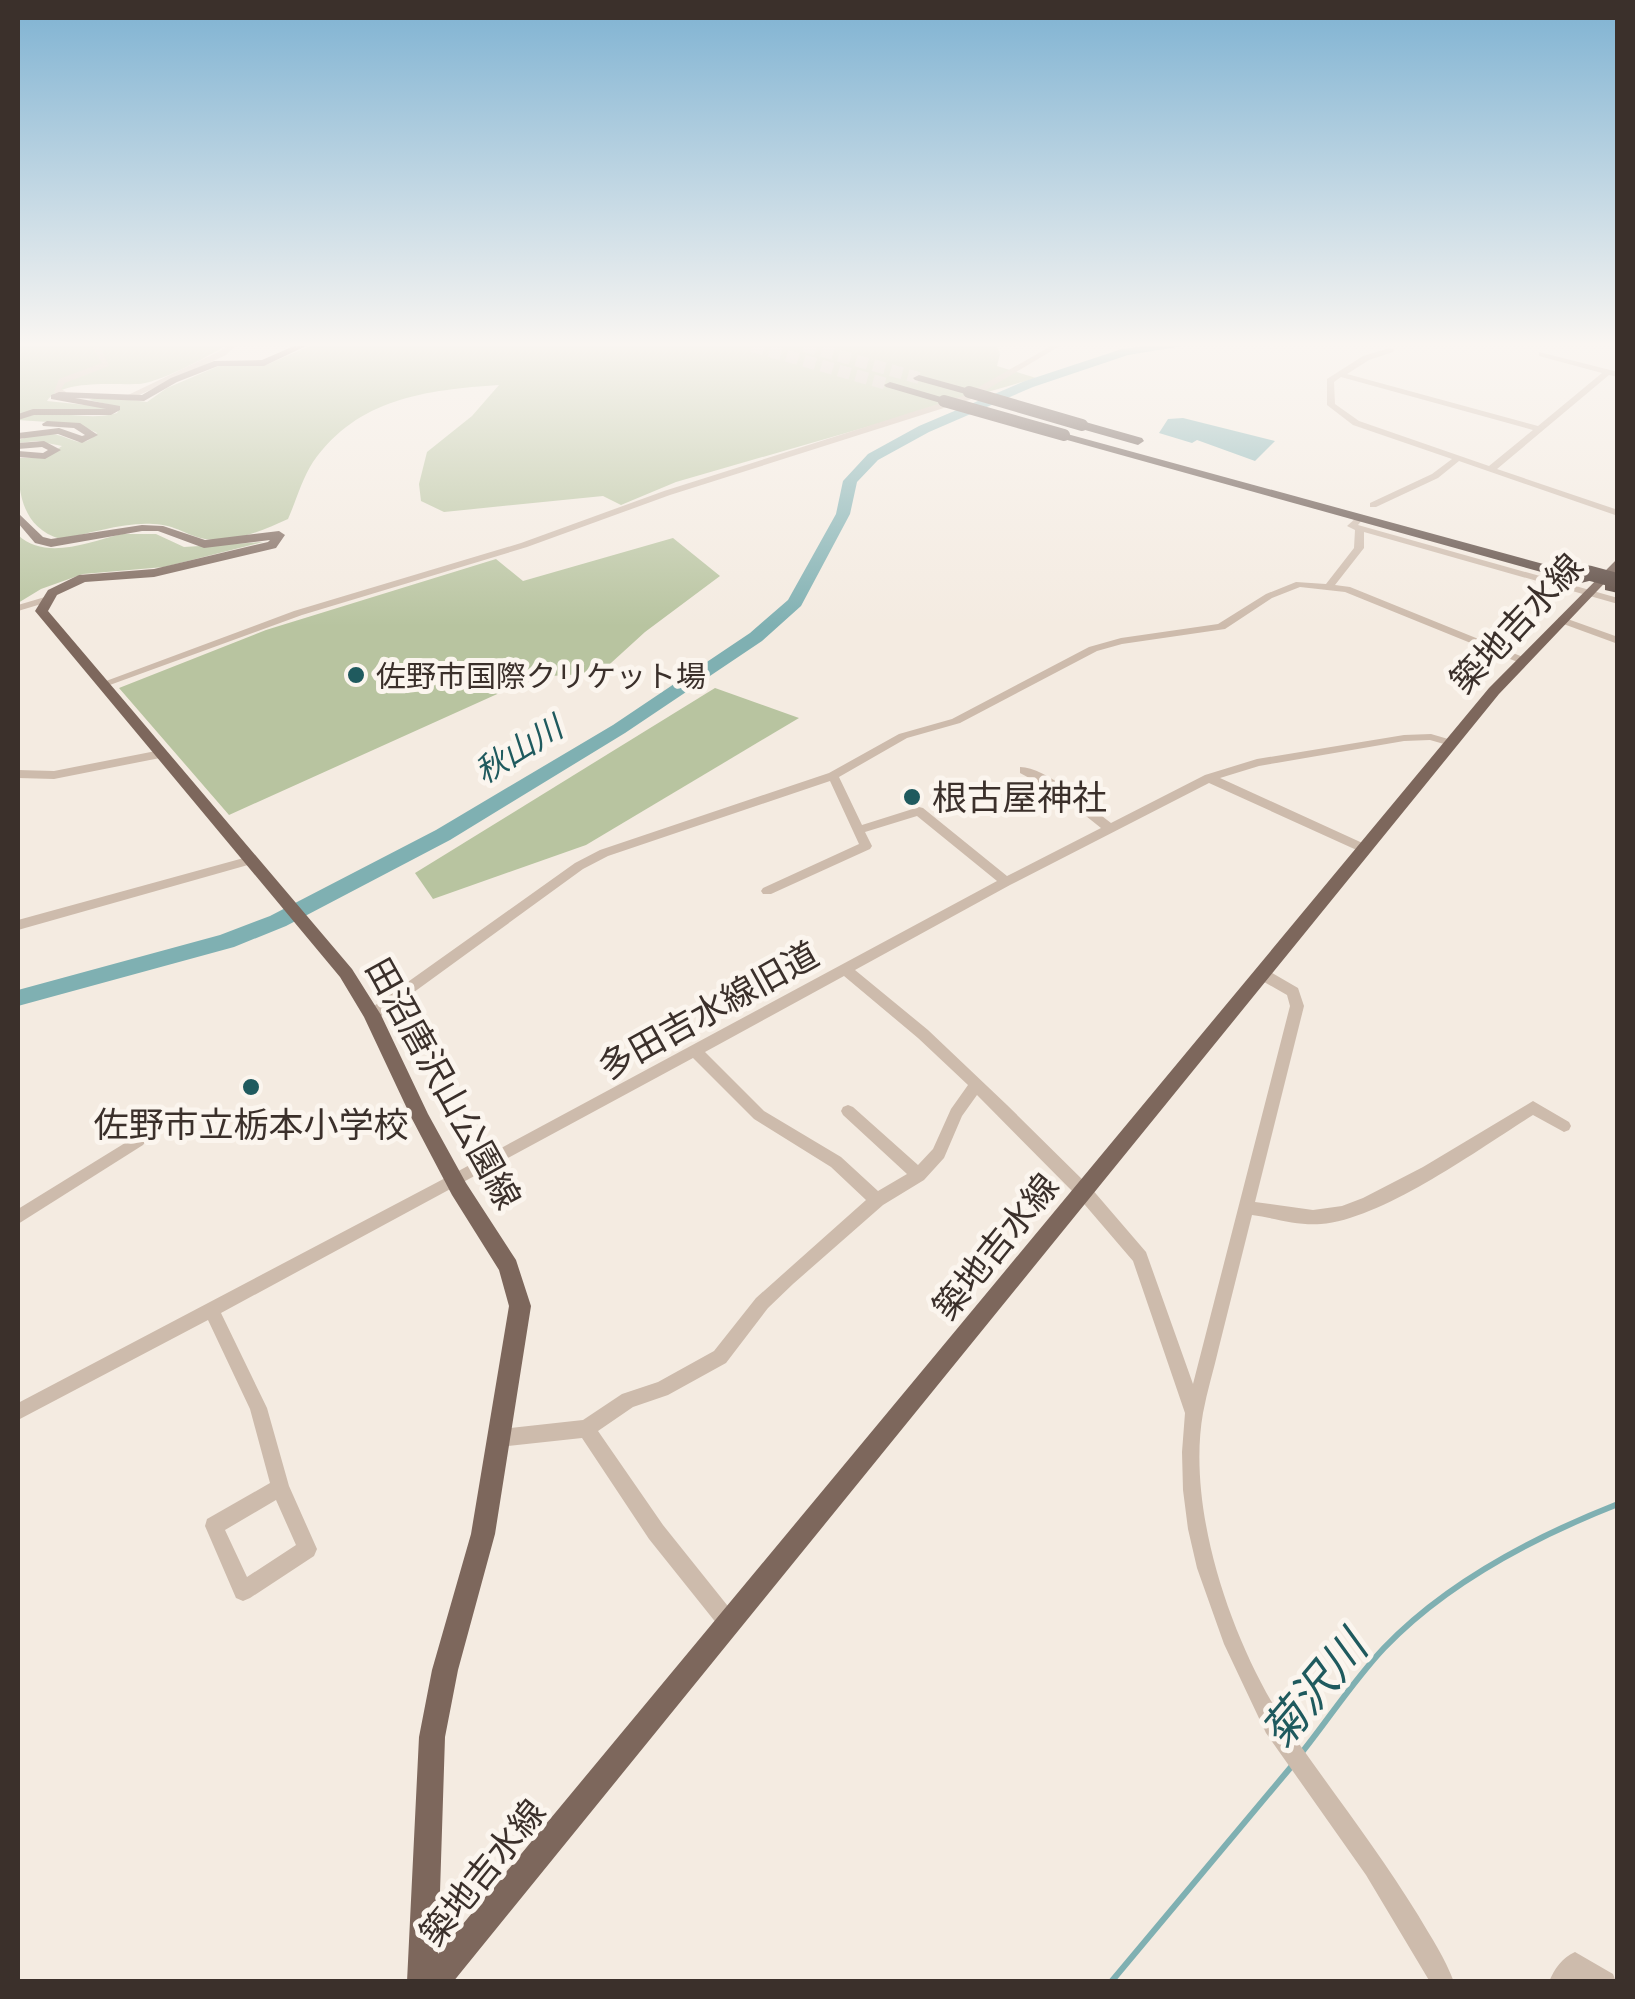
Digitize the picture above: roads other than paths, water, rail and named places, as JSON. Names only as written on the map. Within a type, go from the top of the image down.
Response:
[{"type":"highway","points":[[1079,439],[1616,588]]},
{"type":"highway","points":[[1128,439],[1588,582]]},
{"type":"main road","points":[[18,446],[44,444],[56,450],[45,456],[18,454]]},
{"type":"main road","points":[[18,516],[39,540],[52,543],[142,528],[160,528],[204,544],[270,534],[280,539],[263,548],[154,573],[83,578],[61,587],[46,600]]},
{"type":"main road","name":"築地吉水線","points":[[434,1982],[1451,744],[1562,620],[1588,582],[1618,560]]},
{"type":"main road","name":"田沼唐沢山公園線","points":[[46,600],[42,611],[45,618],[323,944],[372,1015],[420,1117],[508,1267],[518,1292],[519,1322],[478,1554],[445,1670],[434,1725],[426,1821],[422,1982]]},
{"type":"street","points":[[102,684],[298,613],[524,545],[837,439]]},
{"type":"street","points":[[1406,439],[1618,513]]},
{"type":"street","points":[[1491,469],[1527,439]]},
{"type":"street","points":[[1373,505],[1435,476],[1458,458]]},
{"type":"street","points":[[1331,584],[1359,548],[1359,524],[1588,582]]},
{"type":"street","points":[[372,1015],[579,866],[604,854],[833,776],[903,736],[956,722],[1093,649],[1121,641],[1220,627],[1279,591],[1300,584],[1331,584],[1431,620],[1524,660]]},
{"type":"street","points":[[18,608],[46,600]]},
{"type":"street","points":[[1562,620],[1618,641]]},
{"type":"street","name":"多田吉水線旧道","points":[[18,1412],[696,1052],[1006,882],[1209,778],[1257,763],[1404,738],[1431,737],[1451,744]]},
{"type":"street","points":[[18,774],[54,775],[160,754]]},
{"type":"street","points":[[1024,770],[1061,790],[1110,829]]},
{"type":"street","points":[[767,891],[866,846],[833,776]]},
{"type":"street","points":[[1209,778],[1365,848]]},
{"type":"street","points":[[861,829],[919,811],[1006,882]]},
{"type":"street","points":[[18,926],[252,860]]},
{"type":"street","points":[[845,970],[923,1034],[976,1085],[1083,1190],[1140,1257],[1194,1414]]},
{"type":"street","points":[[1262,974],[1286,986],[1298,998],[1194,1414],[1190,1470],[1196,1511],[1220,1605],[1268,1716],[1380,1873],[1443,1982]]},
{"type":"street","points":[[696,1052],[759,1115],[836,1162],[877,1200]]},
{"type":"street","points":[[500,1438],[586,1430],[628,1400],[662,1389],[720,1357],[762,1302],[877,1200],[918,1175],[938,1153],[956,1112],[976,1085]]},
{"type":"street","points":[[1245,1208],[1334,1216],[1406,1183],[1533,1108],[1564,1126]]},
{"type":"street","points":[[848,1111],[918,1175]]},
{"type":"street","points":[[18,1217],[138,1141]]},
{"type":"street","points":[[211,1308],[258,1408],[280,1487],[307,1550],[243,1590],[214,1526],[280,1487]]},
{"type":"street","points":[[586,1430],[656,1532],[728,1622]]},
{"type":"street","points":[[1560,1982],[1575,1964],[1605,1982]]},
{"type":"water","points":[[1180,439],[1275,441],[1255,461],[1197,440],[1192,443]]},
{"type":"waterway","name":"秋山川","points":[[18,998],[226,941],[278,921],[443,835],[619,729],[756,637],[795,603],[843,514],[850,481],[873,457],[905,439]]},
{"type":"waterway","name":"菊沢川","points":[[1303,1751],[1373,1660],[1435,1602],[1524,1547],[1618,1504]]},
{"type":"waterway","name":"菊沢川","points":[[1111,1982],[1291,1767]]},
{"type":"place","name":"佐野市国際クリケット場","points":[[356,675]]},
{"type":"place","name":"根古屋神社","points":[[912,797]]},
{"type":"place","name":"佐野市立栃本小学校","points":[[251,1087]]}]
